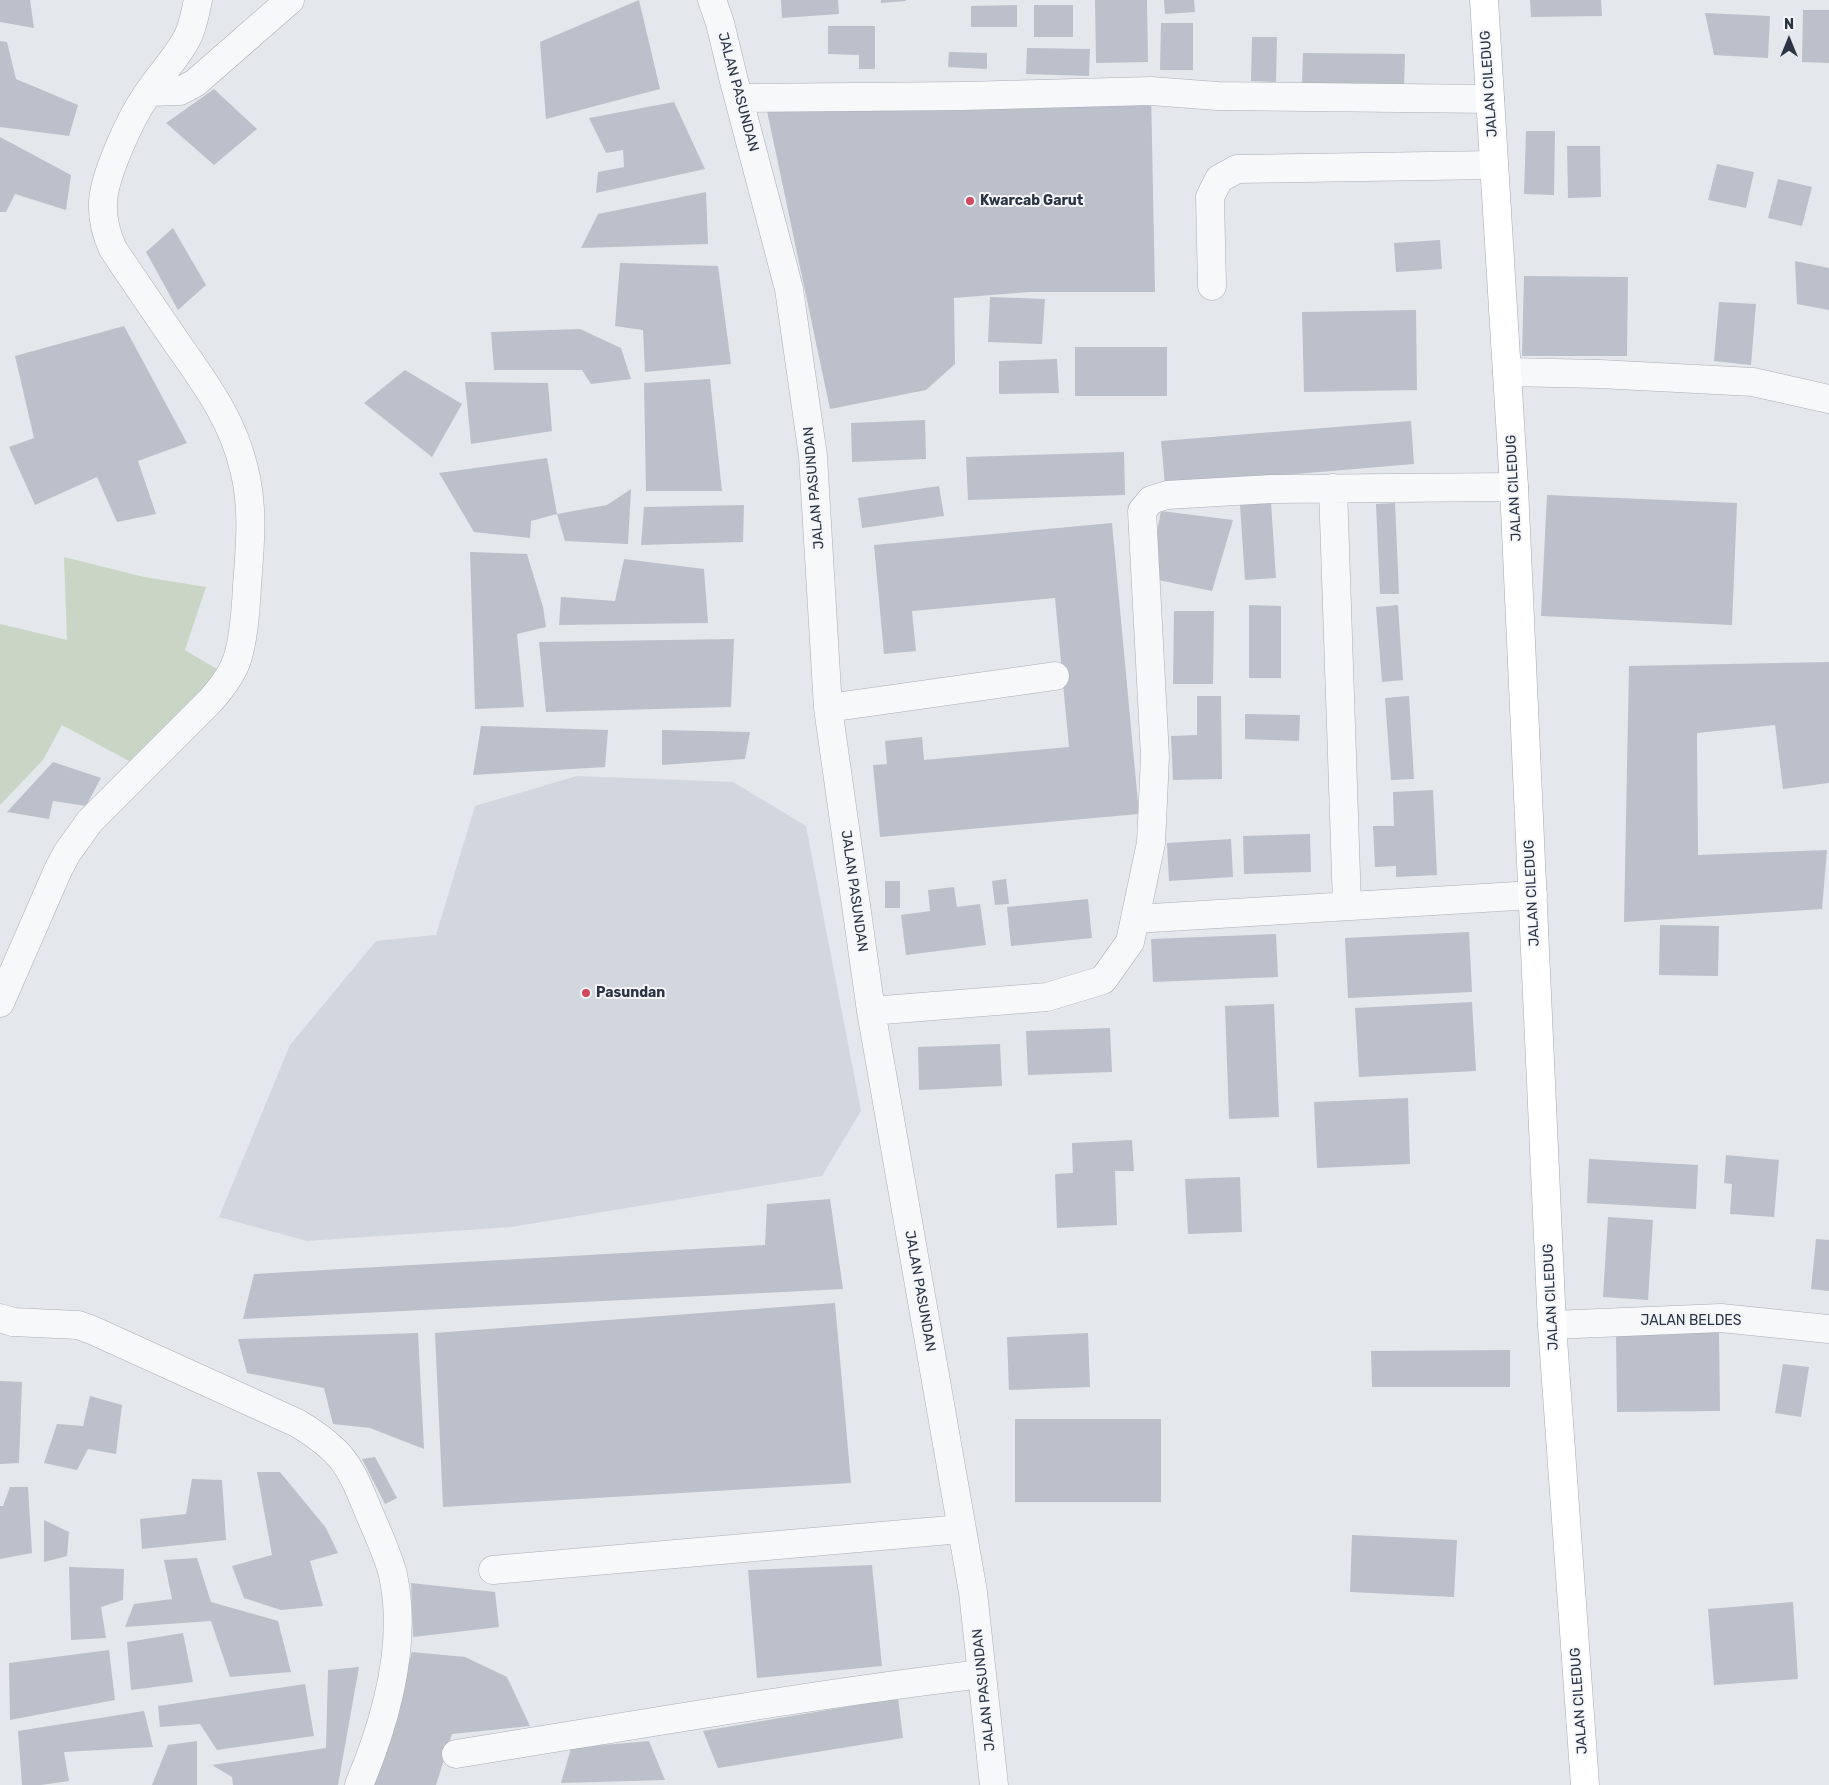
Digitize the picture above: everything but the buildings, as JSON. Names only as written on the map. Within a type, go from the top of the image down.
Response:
[{"type":"main road","name":"JALAN CILEDUG","points":[[1484,0],[1514,487],[1552,1325],[1585,1785]]},
{"type":"street","points":[[0,1004],[58,870],[68,853],[90,820],[225,684],[235,666],[241,640],[246,607],[251,536],[245,470],[232,430],[218,402],[113,249],[106,234],[103,216],[103,199],[108,178],[129,125],[149,92],[186,41],[192,26],[198,0]]},
{"type":"street","points":[[149,92],[180,90],[195,84],[290,0]]},
{"type":"street","name":"JALAN PASUNDAN","points":[[712,0],[720,23],[790,289],[813,456],[828,708],[871,1011],[973,1592],[994,1785]]},
{"type":"street","points":[[740,98],[963,96],[1151,91],[1217,96],[1490,100]]},
{"type":"street","points":[[1212,286],[1210,198],[1219,179],[1237,169],[1494,166]]},
{"type":"street","points":[[1507,372],[1600,374],[1752,382],[1829,399]]},
{"type":"street","points":[[871,1011],[1047,997],[1104,980],[1130,942],[1151,843],[1155,756],[1142,511],[1151,500],[1167,495],[1271,489],[1514,487]]},
{"type":"street","points":[[1333,488],[1347,905]]},
{"type":"street","points":[[828,708],[1055,676]]},
{"type":"street","points":[[1135,919],[1533,895]]},
{"type":"street","points":[[0,1318],[13,1322],[78,1325],[92,1330],[297,1423],[320,1437],[338,1452],[353,1473],[383,1547],[392,1574],[397,1606],[397,1632],[387,1709],[359,1785]]},
{"type":"street","name":"JALAN BELDES","points":[[1552,1325],[1721,1318],[1829,1328]]},
{"type":"street","points":[[493,1570],[962,1529]]},
{"type":"street","points":[[456,1754],[758,1705],[982,1674]]},
{"type":"shaded area","name":"Pasundan","points":[[577,776],[733,782],[806,826],[861,1111],[822,1176],[511,1227],[307,1241],[219,1217],[290,1045],[376,941],[436,935],[475,806]]},
{"type":"green space","points":[[64,557],[144,577],[206,587],[185,650],[222,672],[142,768],[62,725],[43,760],[0,805],[0,624],[67,640]]},
{"type":"place","name":"Kwarcab Garut","points":[[970,201]]},
{"type":"place","name":"Pasundan","points":[[586,993]]}]
